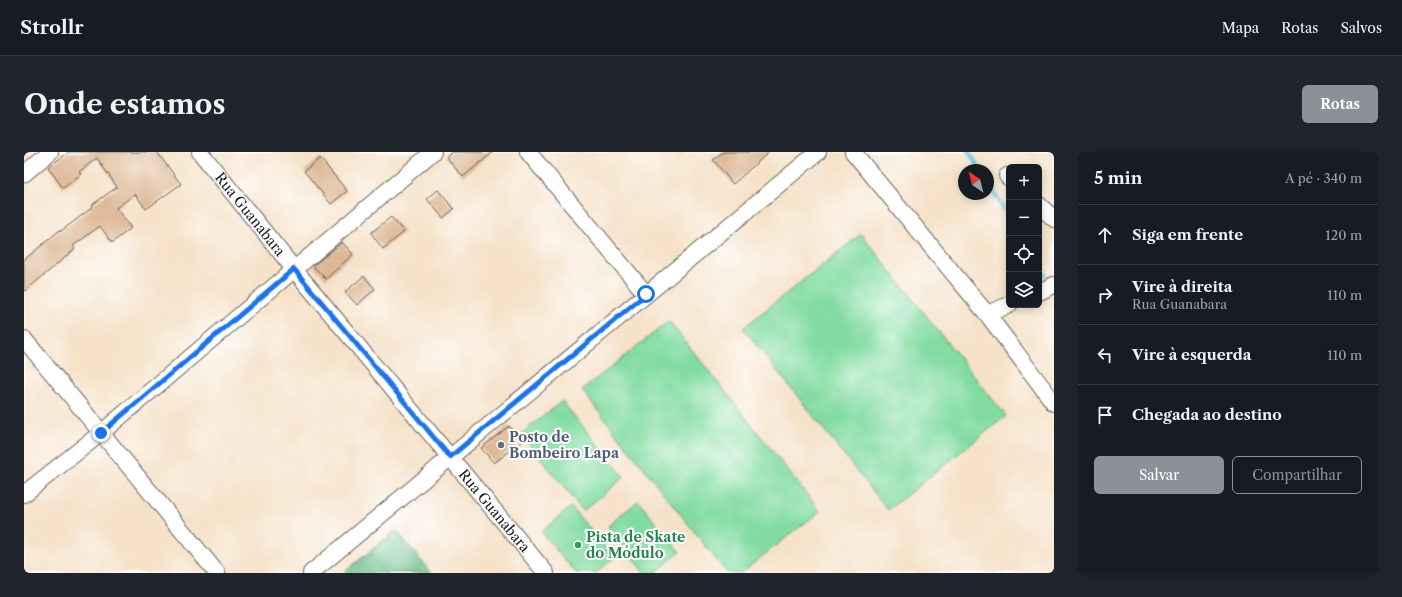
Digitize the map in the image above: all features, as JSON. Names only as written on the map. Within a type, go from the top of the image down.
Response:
[{"type":"street","points":[[24,174],[50,152]]},
{"type":"street","name":"Rua Guanabara","points":[[200,152],[294,269],[546,573]]},
{"type":"street","points":[[24,494],[101,433],[433,152]]},
{"type":"street","points":[[528,152],[646,294]]},
{"type":"street","points":[[311,573],[818,152]]},
{"type":"street","points":[[853,152],[987,314],[1054,403]]},
{"type":"street","points":[[1042,208],[1054,219]]},
{"type":"street","points":[[1042,291],[1054,285]]},
{"type":"street","points":[[987,314],[1006,306]]},
{"type":"street","points":[[24,339],[217,573]]},
{"type":"green space","points":[[861,234],[1006,416],[888,510],[743,328]]},
{"type":"green space","points":[[669,321],[820,511],[741,573],[727,573],[582,390]]},
{"type":"green space","points":[[562,401],[624,477],[583,511],[521,434]]},
{"type":"green space","points":[[638,501],[680,552],[655,573],[644,573],[608,526]]},
{"type":"green space","name":"Pista de Skate do Módulo","points":[[571,507],[614,558],[596,573],[576,573],[541,532]]},
{"type":"green space","points":[[396,530],[432,573],[343,573]]},
{"type":"building","points":[[69,152],[157,152],[181,184],[146,209],[135,194],[116,208],[131,228],[112,243],[100,226],[73,246],[75,249],[24,292],[24,260],[60,230],[61,231],[93,207],[92,205],[117,187],[97,158],[79,172],[81,174],[63,188],[48,167]]},
{"type":"building","points":[[453,152],[493,152],[463,177],[446,157]]},
{"type":"building","points":[[723,152],[769,152],[733,184],[713,160]]},
{"type":"building","points":[[320,158],[347,191],[331,204],[304,171]]},
{"type":"building","points":[[438,190],[454,209],[443,218],[427,199]]},
{"type":"building","points":[[391,217],[404,232],[383,249],[371,233]]},
{"type":"building","points":[[342,242],[353,254],[326,279],[313,266]]},
{"type":"building","points":[[364,276],[375,289],[357,305],[345,292]]},
{"type":"building","name":"Posto de Bombeiro Lapa","points":[[509,426],[522,442],[494,463],[481,448]]},
{"type":"waterway","points":[[969,152],[976,164]]},
{"type":"waterway","points":[[994,193],[1006,212]]},
{"type":"waterway","points":[[1042,270],[1045,275]]},
{"type":"place","name":"Posto de Bombeiro Lapa","points":[[501,445]]},
{"type":"place","name":"Pista de Skate do Módulo","points":[[578,545]]},
{"type":"route","points":[[101,433],[294,269],[450,457],[646,294]]}]
